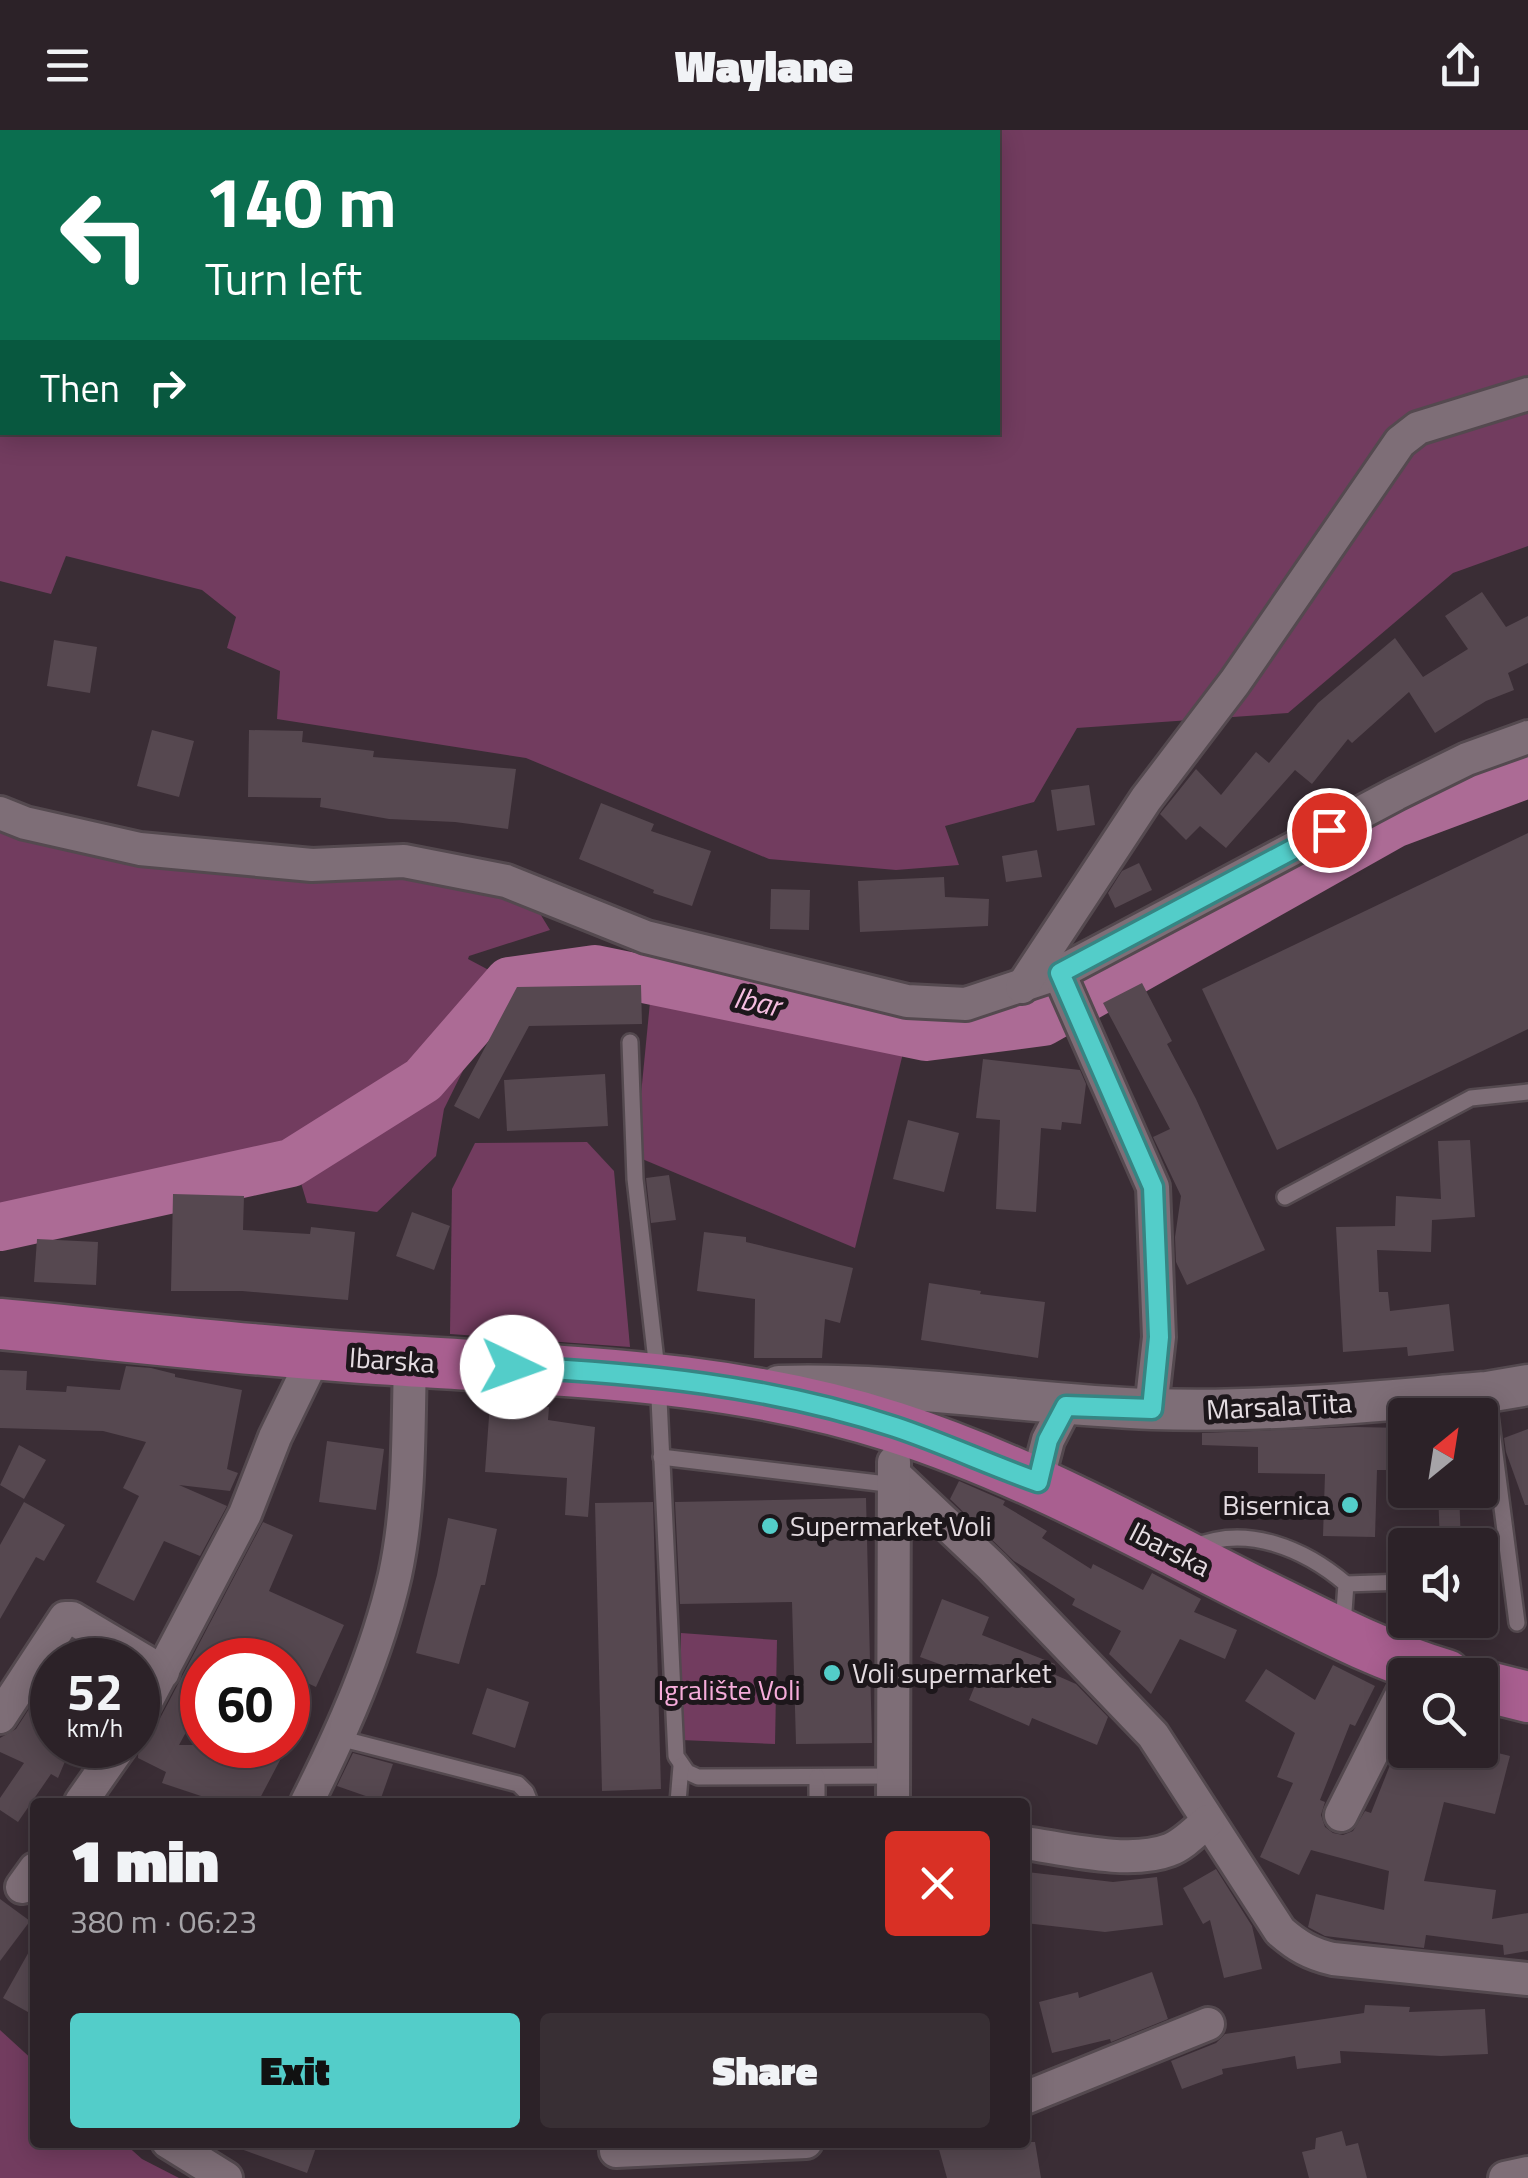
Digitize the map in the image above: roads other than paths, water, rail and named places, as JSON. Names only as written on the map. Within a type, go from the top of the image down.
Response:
[{"type":"main road","name":"Ibarska","points":[[1,1326],[315,1355],[613,1372],[731,1387],[808,1403],[897,1444],[1038,1482],[1388,1659]]},
{"type":"main road","points":[[1498,1690],[1528,1697]]},
{"type":"street","points":[[1022,987],[1146,799],[1236,682],[1400,442],[1418,428],[1528,394]]},
{"type":"street","points":[[0,814],[140,849],[312,865],[404,861],[506,881],[646,937],[906,1001],[966,1004],[1022,987],[1063,985],[1396,794],[1467,759],[1528,736]]},
{"type":"street","points":[[1063,985],[1153,1187],[1159,1337],[1152,1409]]},
{"type":"street","points":[[160,1677],[245,1514],[275,1437],[315,1355]]},
{"type":"street","points":[[309,1798],[339,1738],[395,1575],[405,1513],[410,1362]]},
{"type":"street","name":"Marsala Tita","points":[[897,1444],[1066,1406],[1152,1409],[1334,1404],[1528,1385]]},
{"type":"street","points":[[1038,1482],[1048,1440],[1066,1406]]},
{"type":"street","points":[[892,1789],[897,1444]]},
{"type":"street","points":[[897,1444],[992,1567],[1142,1723],[1280,1932],[1311,1954],[1333,1959],[1528,1979]]},
{"type":"street","points":[[0,1716],[66,1618],[163,1672]]},
{"type":"street","points":[[1341,1815],[1388,1732]]},
{"type":"street","points":[[84,1798],[105,1768]]},
{"type":"street","points":[[1030,1844],[1142,1855],[1171,1850],[1208,1821]]},
{"type":"street","points":[[1030,2096],[1208,2024]]},
{"type":"street","points":[[178,2148],[226,2178]]},
{"type":"street","points":[[616,2151],[679,2148]]},
{"type":"street","points":[[1505,2178],[1528,2173]]},
{"type":"lane","points":[[630,1042],[635,1180],[658,1378],[676,1756],[681,1766],[698,1778],[817,1777],[892,1789]]},
{"type":"lane","points":[[1285,1197],[1471,1098],[1528,1092]]},
{"type":"lane","points":[[1487,1392],[1517,1624]]},
{"type":"lane","points":[[662,1456],[897,1444]]},
{"type":"lane","points":[[1181,1554],[1216,1540],[1237,1537],[1284,1546],[1324,1566],[1346,1584],[1388,1583]]},
{"type":"lane","points":[[1340,1634],[1346,1613],[1346,1584]]},
{"type":"lane","points":[[339,1738],[518,1784],[528,1798]]},
{"type":"lane","points":[[678,1798],[681,1766]]},
{"type":"lane","points":[[817,1777],[817,1798]]},
{"type":"waterway","name":"Ibar","points":[[0,1227],[291,1163],[423,1080],[509,981],[595,969],[926,1037],[1043,1022],[1394,824],[1528,774]]},
{"type":"place","name":"Bisernica","points":[[1350,1505]]},
{"type":"place","name":"Supermarket Voli","points":[[770,1526]]},
{"type":"place","name":"Voli supermarket","points":[[832,1673]]},
{"type":"park label","name":"Igralište Voli","points":[[729,1690]]}]
